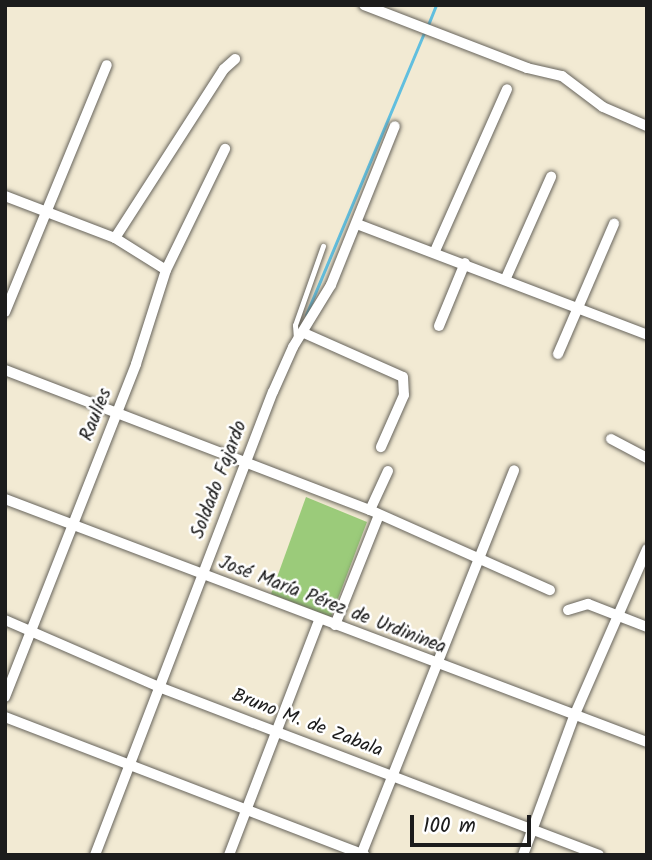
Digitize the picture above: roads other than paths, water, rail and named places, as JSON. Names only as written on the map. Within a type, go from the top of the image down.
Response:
[{"type":"street","points":[[364,5],[419,23],[527,68],[562,76],[603,107],[647,126]]},
{"type":"street","points":[[115,238],[224,69],[235,59]]},
{"type":"street","points":[[5,312],[107,65]]},
{"type":"street","points":[[435,251],[507,89]]},
{"type":"street","name":"Soldado Fajardo","points":[[95,855],[296,342],[304,333],[357,224],[395,126]]},
{"type":"street","name":"Raulíes","points":[[5,697],[116,412],[166,270],[225,149]]},
{"type":"street","points":[[506,278],[551,177]]},
{"type":"street","points":[[5,196],[115,238],[166,270]]},
{"type":"street","points":[[357,224],[506,278],[647,335]]},
{"type":"street","points":[[558,354],[614,224]]},
{"type":"street","points":[[439,326],[465,263]]},
{"type":"street","points":[[304,333],[403,377],[404,395],[381,447]]},
{"type":"street","points":[[5,370],[375,513],[476,560],[550,590]]},
{"type":"street","points":[[611,439],[647,458]]},
{"type":"street","points":[[5,718],[362,854],[476,560],[514,470]]},
{"type":"street","points":[[335,625],[388,471]]},
{"type":"street","name":"José María Pérez de Urdininea","points":[[5,499],[436,665],[647,742]]},
{"type":"street","points":[[523,855],[575,715],[647,549]]},
{"type":"street","points":[[568,610],[588,604],[647,627]]},
{"type":"street","name":"Bruno M. de Zabala","points":[[5,620],[159,687],[599,855]]},
{"type":"street","points":[[229,855],[319,620]]},
{"type":"lane","points":[[296,342],[295,324],[323,246]]},
{"type":"waterway","points":[[428,25],[436,5]]},
{"type":"waterway","points":[[306,315],[425,31]]}]
